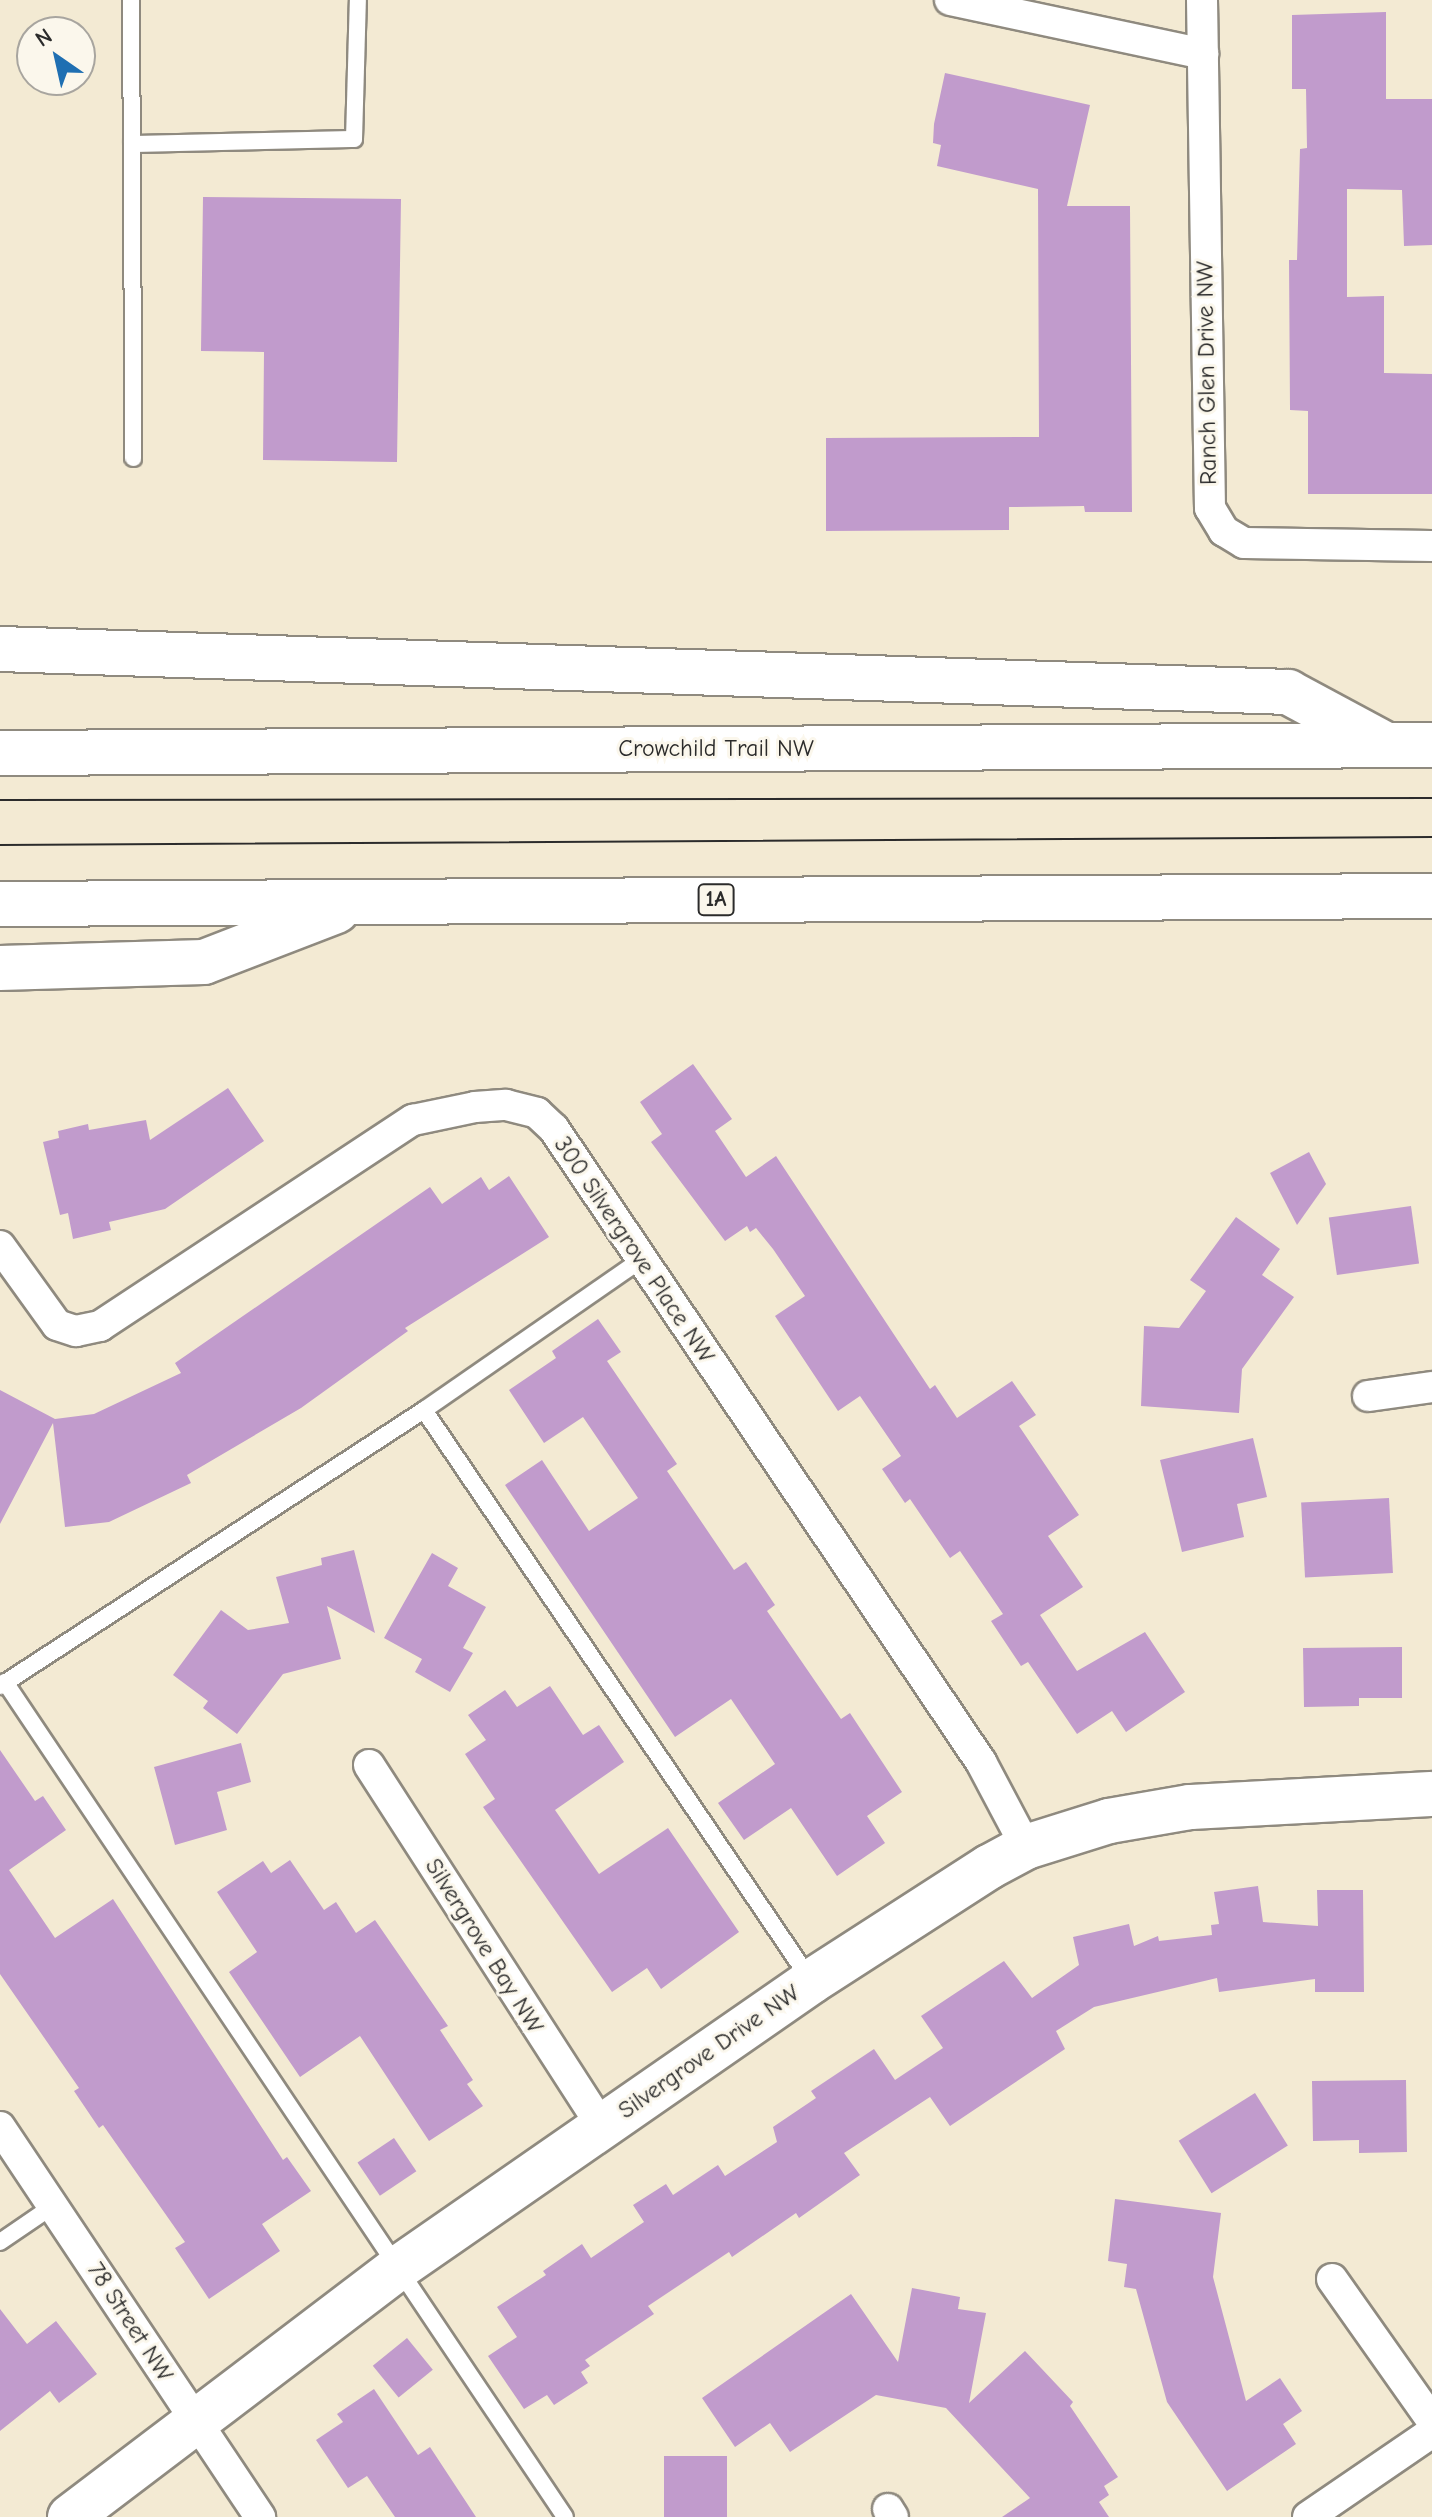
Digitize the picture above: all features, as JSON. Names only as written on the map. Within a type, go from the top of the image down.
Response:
[{"type":"main road","points":[[0,649],[1288,692],[1386,745]]},
{"type":"main road","name":"Crowchild Trail NW","points":[[0,753],[1432,745]]},
{"type":"main road","name":"1A","points":[[0,904],[1432,896]]},
{"type":"main road","points":[[0,968],[204,962],[362,902]]},
{"type":"main road","name":"Silvergrove Drive NW","points":[[70,2517],[401,2266],[812,1981],[1026,1847],[1109,1821],[1190,1807],[1432,1794]]},
{"type":"street","points":[[950,0],[1203,54]]},
{"type":"street","name":"Ranch Glen Drive NW","points":[[1202,0],[1208,493],[1215,520],[1244,543],[1432,546]]},
{"type":"street","name":"300 Silvergrove Place NW","points":[[0,1246],[57,1325],[76,1331],[100,1326],[413,1120],[441,1110],[506,1105],[537,1113],[554,1129],[981,1762],[1026,1847]]},
{"type":"street","points":[[1368,1396],[1432,1387]]},
{"type":"street","name":"Silvergrove Bay NW","points":[[369,1765],[602,2126]]},
{"type":"street","name":"78 Street NW","points":[[0,2127],[260,2517]]},
{"type":"street","points":[[1332,2279],[1432,2421]]},
{"type":"street","points":[[1308,2517],[1432,2432]]},
{"type":"lane","points":[[131,0],[133,458]]},
{"type":"lane","points":[[132,144],[354,139],[358,0]]},
{"type":"lane","points":[[565,2517],[423,2311],[401,2266],[3,1684],[424,1410],[641,1260]]},
{"type":"lane","points":[[424,1410],[812,1981]]},
{"type":"lane","points":[[0,2242],[54,2205]]},
{"type":"building","points":[[1386,12],[1386,99],[1432,99],[1432,245],[1404,246],[1402,190],[1347,189],[1347,297],[1384,296],[1384,373],[1432,374],[1432,494],[1308,494],[1308,411],[1290,410],[1289,260],[1297,260],[1300,149],[1307,148],[1306,89],[1292,89],[1292,15]]},
{"type":"building","points":[[945,73],[1090,105],[1067,206],[1130,206],[1132,512],[1085,512],[1084,506],[1009,507],[1009,530],[826,531],[826,438],[1039,437],[1038,189],[937,166],[941,145],[933,143],[934,124]]},
{"type":"building","points":[[203,197],[401,199],[397,462],[263,460],[264,352],[201,351]]},
{"type":"building","points":[[693,1064],[732,1119],[715,1131],[746,1177],[776,1156],[930,1389],[935,1385],[957,1418],[1012,1381],[1036,1415],[1019,1426],[1079,1515],[1048,1536],[1083,1587],[1040,1615],[1077,1671],[1145,1632],[1185,1692],[1126,1732],[1112,1711],[1077,1734],[1028,1662],[1021,1666],[991,1621],[1003,1614],[960,1551],[950,1558],[910,1499],[905,1503],[882,1469],[901,1456],[860,1396],[838,1411],[775,1316],[805,1296],[773,1249],[756,1228],[750,1232],[747,1226],[725,1241],[651,1142],[662,1134],[640,1102]]},
{"type":"building","points":[[228,1088],[264,1141],[165,1209],[109,1222],[111,1230],[73,1239],[68,1213],[60,1215],[43,1142],[59,1138],[58,1131],[88,1124],[89,1130],[146,1120],[150,1140]]},
{"type":"building","points":[[1309,1152],[1326,1184],[1297,1225],[1270,1173]]},
{"type":"building","points":[[509,1176],[549,1237],[405,1328],[408,1331],[301,1408],[187,1475],[191,1483],[109,1522],[65,1527],[53,1423],[0,1524],[0,1390],[55,1419],[94,1414],[181,1373],[175,1363],[430,1187],[442,1204],[481,1177],[489,1190]]},
{"type":"building","points":[[1411,1206],[1419,1263],[1337,1275],[1329,1218]]},
{"type":"building","points":[[1236,1217],[1280,1249],[1262,1275],[1294,1297],[1242,1369],[1239,1413],[1141,1406],[1144,1326],[1179,1328],[1206,1291],[1190,1280]]},
{"type":"building","points":[[598,1319],[621,1352],[607,1361],[677,1464],[667,1471],[734,1570],[746,1562],[775,1605],[767,1611],[841,1719],[850,1713],[902,1792],[867,1816],[885,1843],[837,1876],[791,1808],[744,1840],[718,1803],[775,1764],[731,1699],[675,1737],[505,1485],[542,1460],[589,1531],[638,1498],[583,1417],[544,1443],[509,1390],[556,1358],[552,1351]]},
{"type":"building","points":[[1253,1438],[1267,1497],[1237,1504],[1244,1537],[1182,1552],[1160,1460]]},
{"type":"building","points":[[1389,1498],[1393,1573],[1305,1578],[1301,1503]]},
{"type":"building","points":[[354,1550],[375,1633],[327,1606],[341,1659],[283,1674],[237,1734],[203,1708],[208,1701],[173,1675],[221,1610],[248,1630],[289,1623],[276,1577],[322,1565],[321,1558]]},
{"type":"building","points":[[432,1553],[458,1568],[448,1586],[486,1607],[463,1648],[473,1653],[450,1692],[415,1672],[422,1659],[384,1638]]},
{"type":"building","points":[[1402,1647],[1402,1698],[1359,1698],[1359,1706],[1304,1707],[1303,1648]]},
{"type":"building","points":[[550,1686],[583,1735],[599,1725],[624,1762],[555,1810],[599,1874],[668,1828],[739,1932],[661,1989],[647,1968],[612,1992],[483,1807],[495,1799],[465,1754],[486,1740],[468,1715],[505,1690],[517,1707]]},
{"type":"building","points":[[241,1743],[251,1782],[217,1792],[227,1830],[175,1845],[154,1767]]},
{"type":"building","points":[[0,1750],[35,1801],[43,1796],[66,1830],[9,1870],[55,1938],[113,1899],[283,2160],[287,2157],[311,2191],[262,2224],[280,2251],[209,2299],[175,2248],[185,2242],[103,2125],[99,2128],[74,2091],[79,2088],[0,1974]]},
{"type":"building","points":[[290,1860],[324,1910],[336,1902],[356,1933],[375,1920],[448,2026],[440,2030],[473,2080],[467,2084],[483,2106],[429,2141],[360,2036],[300,2077],[229,1972],[257,1952],[217,1892],[263,1861],[271,1873]]},
{"type":"building","points":[[1258,1886],[1263,1922],[1318,1926],[1317,1890],[1363,1890],[1364,1992],[1315,1992],[1315,1979],[1219,1992],[1217,1978],[1094,2007],[1056,2031],[1065,2049],[950,2126],[930,2097],[844,2153],[860,2175],[799,2218],[796,2213],[732,2257],[729,2252],[648,2306],[654,2314],[585,2360],[590,2366],[581,2372],[588,2383],[554,2405],[547,2395],[524,2409],[488,2356],[517,2337],[497,2307],[546,2275],[543,2271],[582,2244],[591,2258],[644,2222],[633,2205],[666,2184],[673,2195],[718,2165],[725,2176],[777,2142],[773,2127],[816,2098],[811,2091],[874,2049],[895,2080],[943,2048],[921,2016],[1004,1961],[1032,1998],[1079,1965],[1073,1937],[1129,1924],[1134,1946],[1158,1936],[1159,1941],[1212,1935],[1211,1925],[1219,1924],[1214,1892]]},
{"type":"building","points":[[1406,2080],[1407,2152],[1359,2153],[1359,2140],[1313,2141],[1312,2081]]},
{"type":"building","points":[[1255,2093],[1288,2146],[1212,2193],[1179,2141]]},
{"type":"building","points":[[394,2138],[416,2171],[380,2196],[358,2163]]},
{"type":"building","points":[[1115,2199],[1221,2213],[1213,2277],[1246,2401],[1280,2378],[1302,2411],[1283,2424],[1296,2444],[1227,2491],[1167,2402],[1136,2289],[1124,2287],[1127,2264],[1108,2261]]},
{"type":"building","points":[[912,2288],[960,2297],[958,2309],[986,2313],[969,2403],[1025,2351],[1073,2402],[1070,2406],[1118,2477],[1104,2486],[1109,2495],[1099,2502],[1109,2517],[1002,2517],[1030,2498],[946,2408],[876,2395],[790,2452],[770,2423],[735,2447],[702,2398],[851,2294],[898,2362]]},
{"type":"building","points":[[0,2309],[27,2344],[56,2321],[97,2374],[59,2403],[50,2391],[0,2431]]},
{"type":"building","points":[[407,2338],[433,2370],[399,2398],[373,2366]]},
{"type":"building","points":[[374,2389],[418,2455],[430,2447],[476,2517],[395,2517],[367,2476],[348,2488],[316,2440],[343,2422],[337,2414]]},
{"type":"building","points":[[664,2456],[727,2456],[727,2517],[664,2517]]},
{"type":"tram line","points":[[0,800],[1432,798]]},
{"type":"tram line","points":[[0,845],[1432,837]]}]
